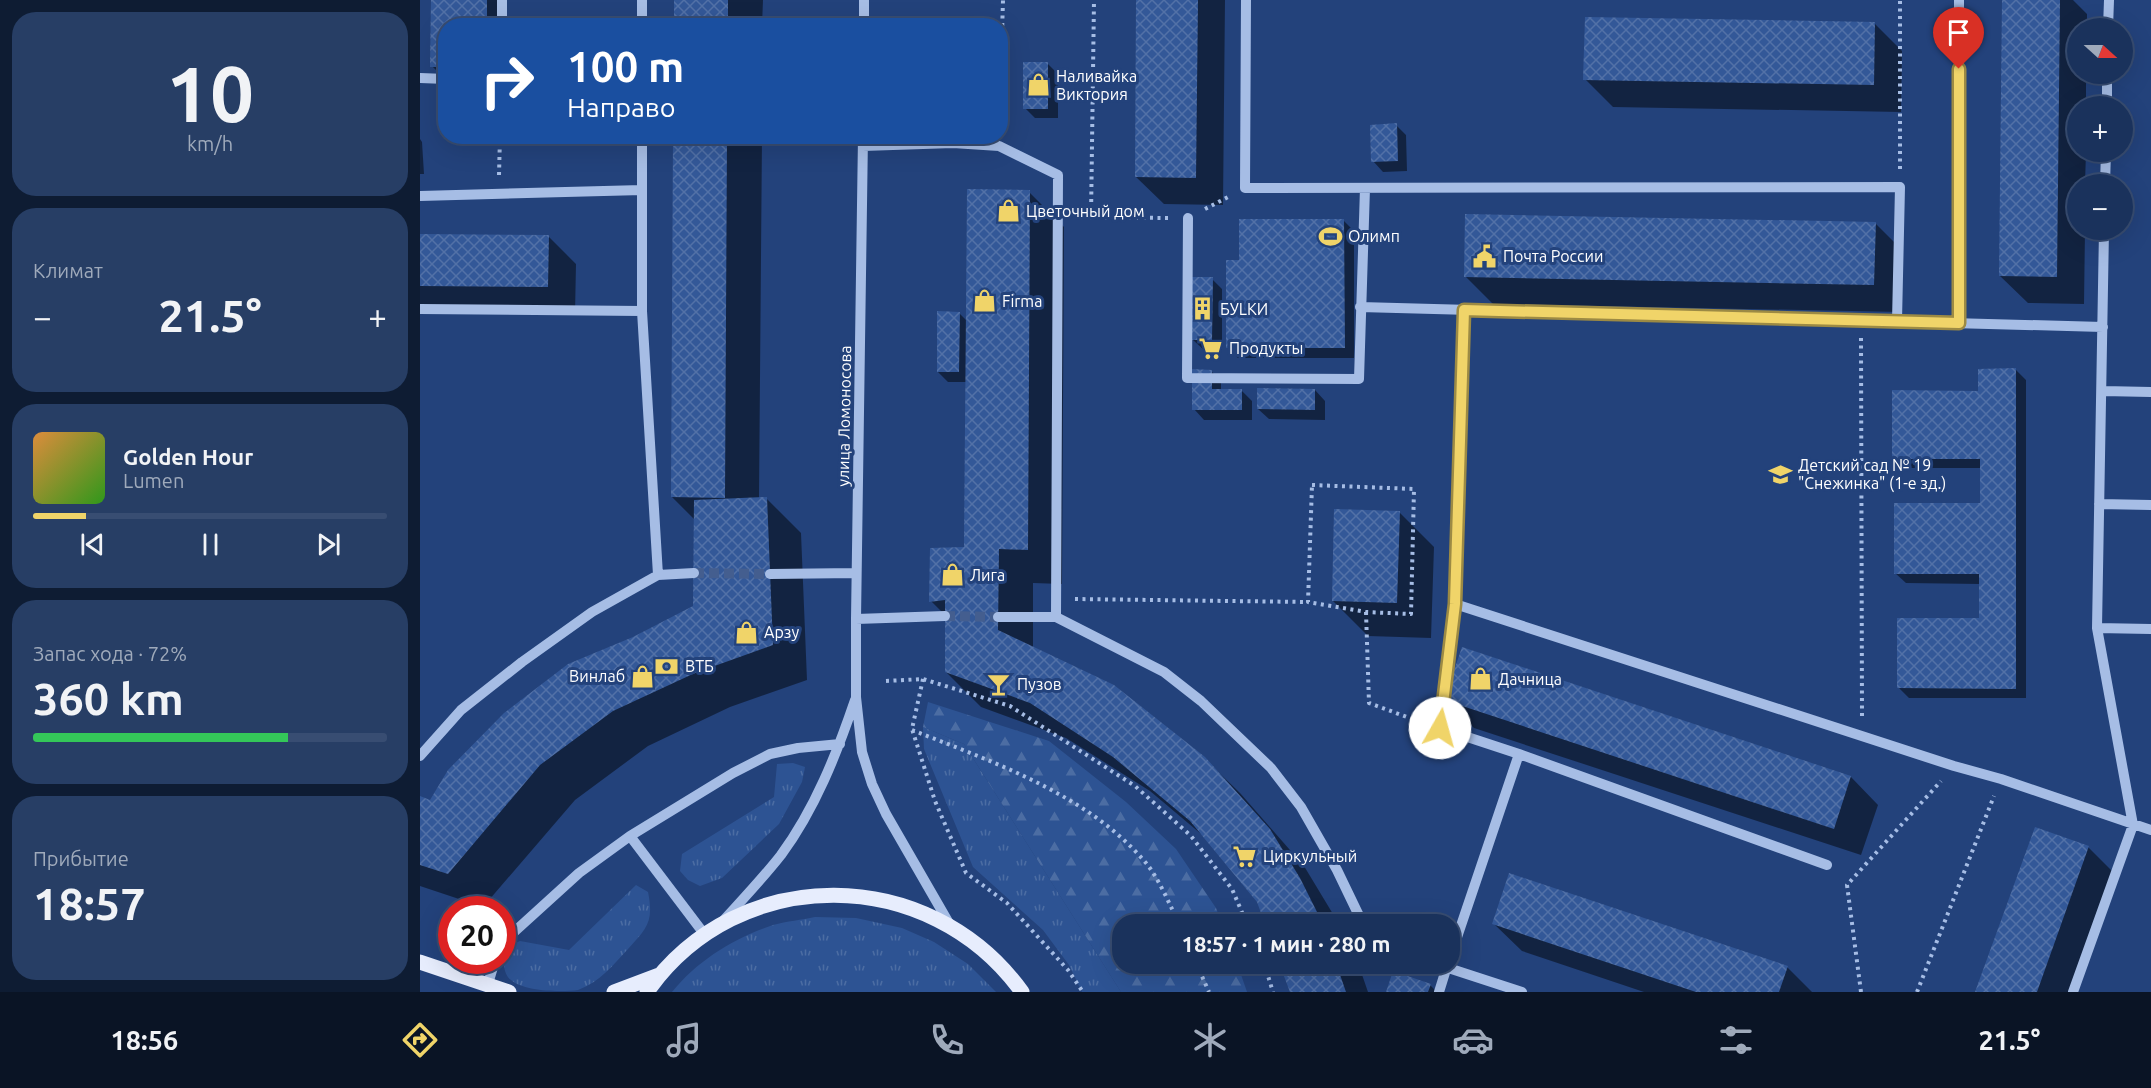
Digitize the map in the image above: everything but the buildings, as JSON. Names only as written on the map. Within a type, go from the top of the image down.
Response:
[{"type":"main road","points":[[647,992],[671,961],[720,924],[753,909],[779,901],[802,896],[841,894],[896,903],[950,925],[981,946],[1023,992]]},
{"type":"main road","points":[[420,962],[509,992]]},
{"type":"main road","points":[[614,992],[659,975]]},
{"type":"street","points":[[502,0],[502,18]]},
{"type":"street","points":[[642,0],[642,18]]},
{"type":"street","points":[[864,0],[864,18]]},
{"type":"street","points":[[1246,0],[1245,188],[1900,188],[1897,321]]},
{"type":"street","points":[[1959,0],[1959,323]]},
{"type":"street","points":[[2108,18],[2109,0]]},
{"type":"street","points":[[420,78],[438,79]]},
{"type":"street","points":[[642,144],[642,311],[658,575]]},
{"type":"street","name":"улица Ломоносова","points":[[856,697],[863,144]]},
{"type":"street","points":[[968,144],[999,146],[1058,176],[1056,617]]},
{"type":"street","points":[[1188,218],[1187,378],[1359,379],[1365,188]]},
{"type":"street","points":[[420,196],[642,190]]},
{"type":"street","points":[[2073,992],[2133,825],[2097,628],[2104,240]]},
{"type":"street","points":[[1360,307],[2103,327]]},
{"type":"street","points":[[420,309],[642,311]]},
{"type":"street","points":[[1464,310],[1455,604],[1440,728],[1519,754],[1827,865]]},
{"type":"street","points":[[2103,391],[2151,392]]},
{"type":"street","points":[[2099,504],[2151,505]]},
{"type":"street","points":[[420,755],[461,710],[522,662],[592,612],[658,575],[694,573]]},
{"type":"street","points":[[770,574],[856,573]]},
{"type":"street","points":[[1455,604],[1954,766],[2001,778],[2151,830]]},
{"type":"street","points":[[856,619],[945,616]]},
{"type":"street","points":[[998,617],[1056,617],[1164,672],[1201,701],[1271,768],[1301,807],[1337,870],[1358,914]]},
{"type":"street","points":[[2097,628],[2151,629]]},
{"type":"street","points":[[720,924],[783,852],[814,798],[840,744],[856,697]]},
{"type":"street","points":[[856,697],[862,752],[872,784],[886,814],[950,925]]},
{"type":"street","points":[[516,930],[579,873],[630,836],[733,773],[770,754],[798,748],[840,744]]},
{"type":"street","points":[[1460,929],[1519,754]]},
{"type":"street","points":[[630,836],[705,935]]},
{"type":"street","points":[[1460,969],[1522,992]]},
{"type":"street","points":[[488,984],[491,974]]},
{"type":"street","points":[[1439,992],[1445,974]]},
{"type":"path","points":[[1003,18],[1004,0]]},
{"type":"path","points":[[1091,217],[1094,0]]},
{"type":"path","points":[[1900,0],[1900,188]]},
{"type":"path","points":[[499,194],[500,144]]},
{"type":"path","points":[[1059,216],[1188,218],[1245,188]]},
{"type":"path","points":[[1861,320],[1862,736]]},
{"type":"path","points":[[1056,599],[1308,602],[1365,612],[1411,614],[1414,489],[1312,485],[1308,602]]},
{"type":"path","points":[[1365,612],[1369,704],[1440,728]]},
{"type":"path","points":[[886,681],[923,679],[1010,706],[1135,786],[1191,836],[1232,889],[1243,914]]},
{"type":"path","points":[[923,679],[912,729],[935,801],[966,873],[1007,903],[1068,970],[1083,992]]},
{"type":"path","points":[[912,729],[1016,771],[1103,821],[1148,864],[1174,914]]},
{"type":"path","points":[[1861,992],[1847,885],[1954,766]]},
{"type":"path","points":[[1917,992],[2001,778]]},
{"type":"path","points":[[1201,974],[1209,992]]},
{"type":"path","points":[[1267,974],[1273,992]]},
{"type":"green space","points":[[928,702],[1049,741],[1126,802],[1176,849],[1218,914],[1112,914],[1112,974],[1241,974],[1247,992],[1121,992],[964,744],[923,727]]},
{"type":"green space","points":[[923,727],[964,744],[1121,992],[1082,992],[1069,965],[1043,930],[973,867],[924,749]]},
{"type":"green space","points":[[793,763],[805,767],[802,782],[779,824],[722,878],[700,886],[688,880],[680,871],[682,854],[774,797],[777,764]]},
{"type":"green space","points":[[636,885],[648,892],[650,911],[644,930],[606,972],[586,987],[563,991],[525,987],[511,980],[506,974],[516,974],[516,943],[520,941],[569,950]]},
{"type":"green space","points":[[815,917],[856,918],[902,928],[934,942],[968,964],[996,992],[672,992],[705,960],[744,936],[784,922]]},
{"type":"tunnel","points":[[694,573],[770,574]]},
{"type":"tunnel","points":[[945,616],[998,617]]},
{"type":"place","name":"Наливайка Виктория","points":[[1038,85]]},
{"type":"place","name":"Цветочный дом","points":[[1008,211]]},
{"type":"place","name":"Олимп","points":[[1330,236]]},
{"type":"place","name":"Почта России","points":[[1485,256]]},
{"type":"place","name":"Firma","points":[[984,301]]},
{"type":"place","name":"БУLКИ","points":[[1202,309]]},
{"type":"place","name":"Продукты","points":[[1211,348]]},
{"type":"place","name":"Детский сад № 19 \"Снежинка\" (1-е зд.)","points":[[1780,474]]},
{"type":"place","name":"Лига","points":[[952,575]]},
{"type":"place","name":"Арзу","points":[[746,632]]},
{"type":"place","name":"ВТБ","points":[[667,666]]},
{"type":"place","name":"Винлаб","points":[[643,676]]},
{"type":"place","name":"Дачница","points":[[1480,679]]},
{"type":"place","name":"Пузов","points":[[999,684]]},
{"type":"place","name":"Циркульный","points":[[1245,856]]},
{"type":"route","points":[[1440,728],[1455,604],[1464,310],[1959,323],[1959,69]]}]
